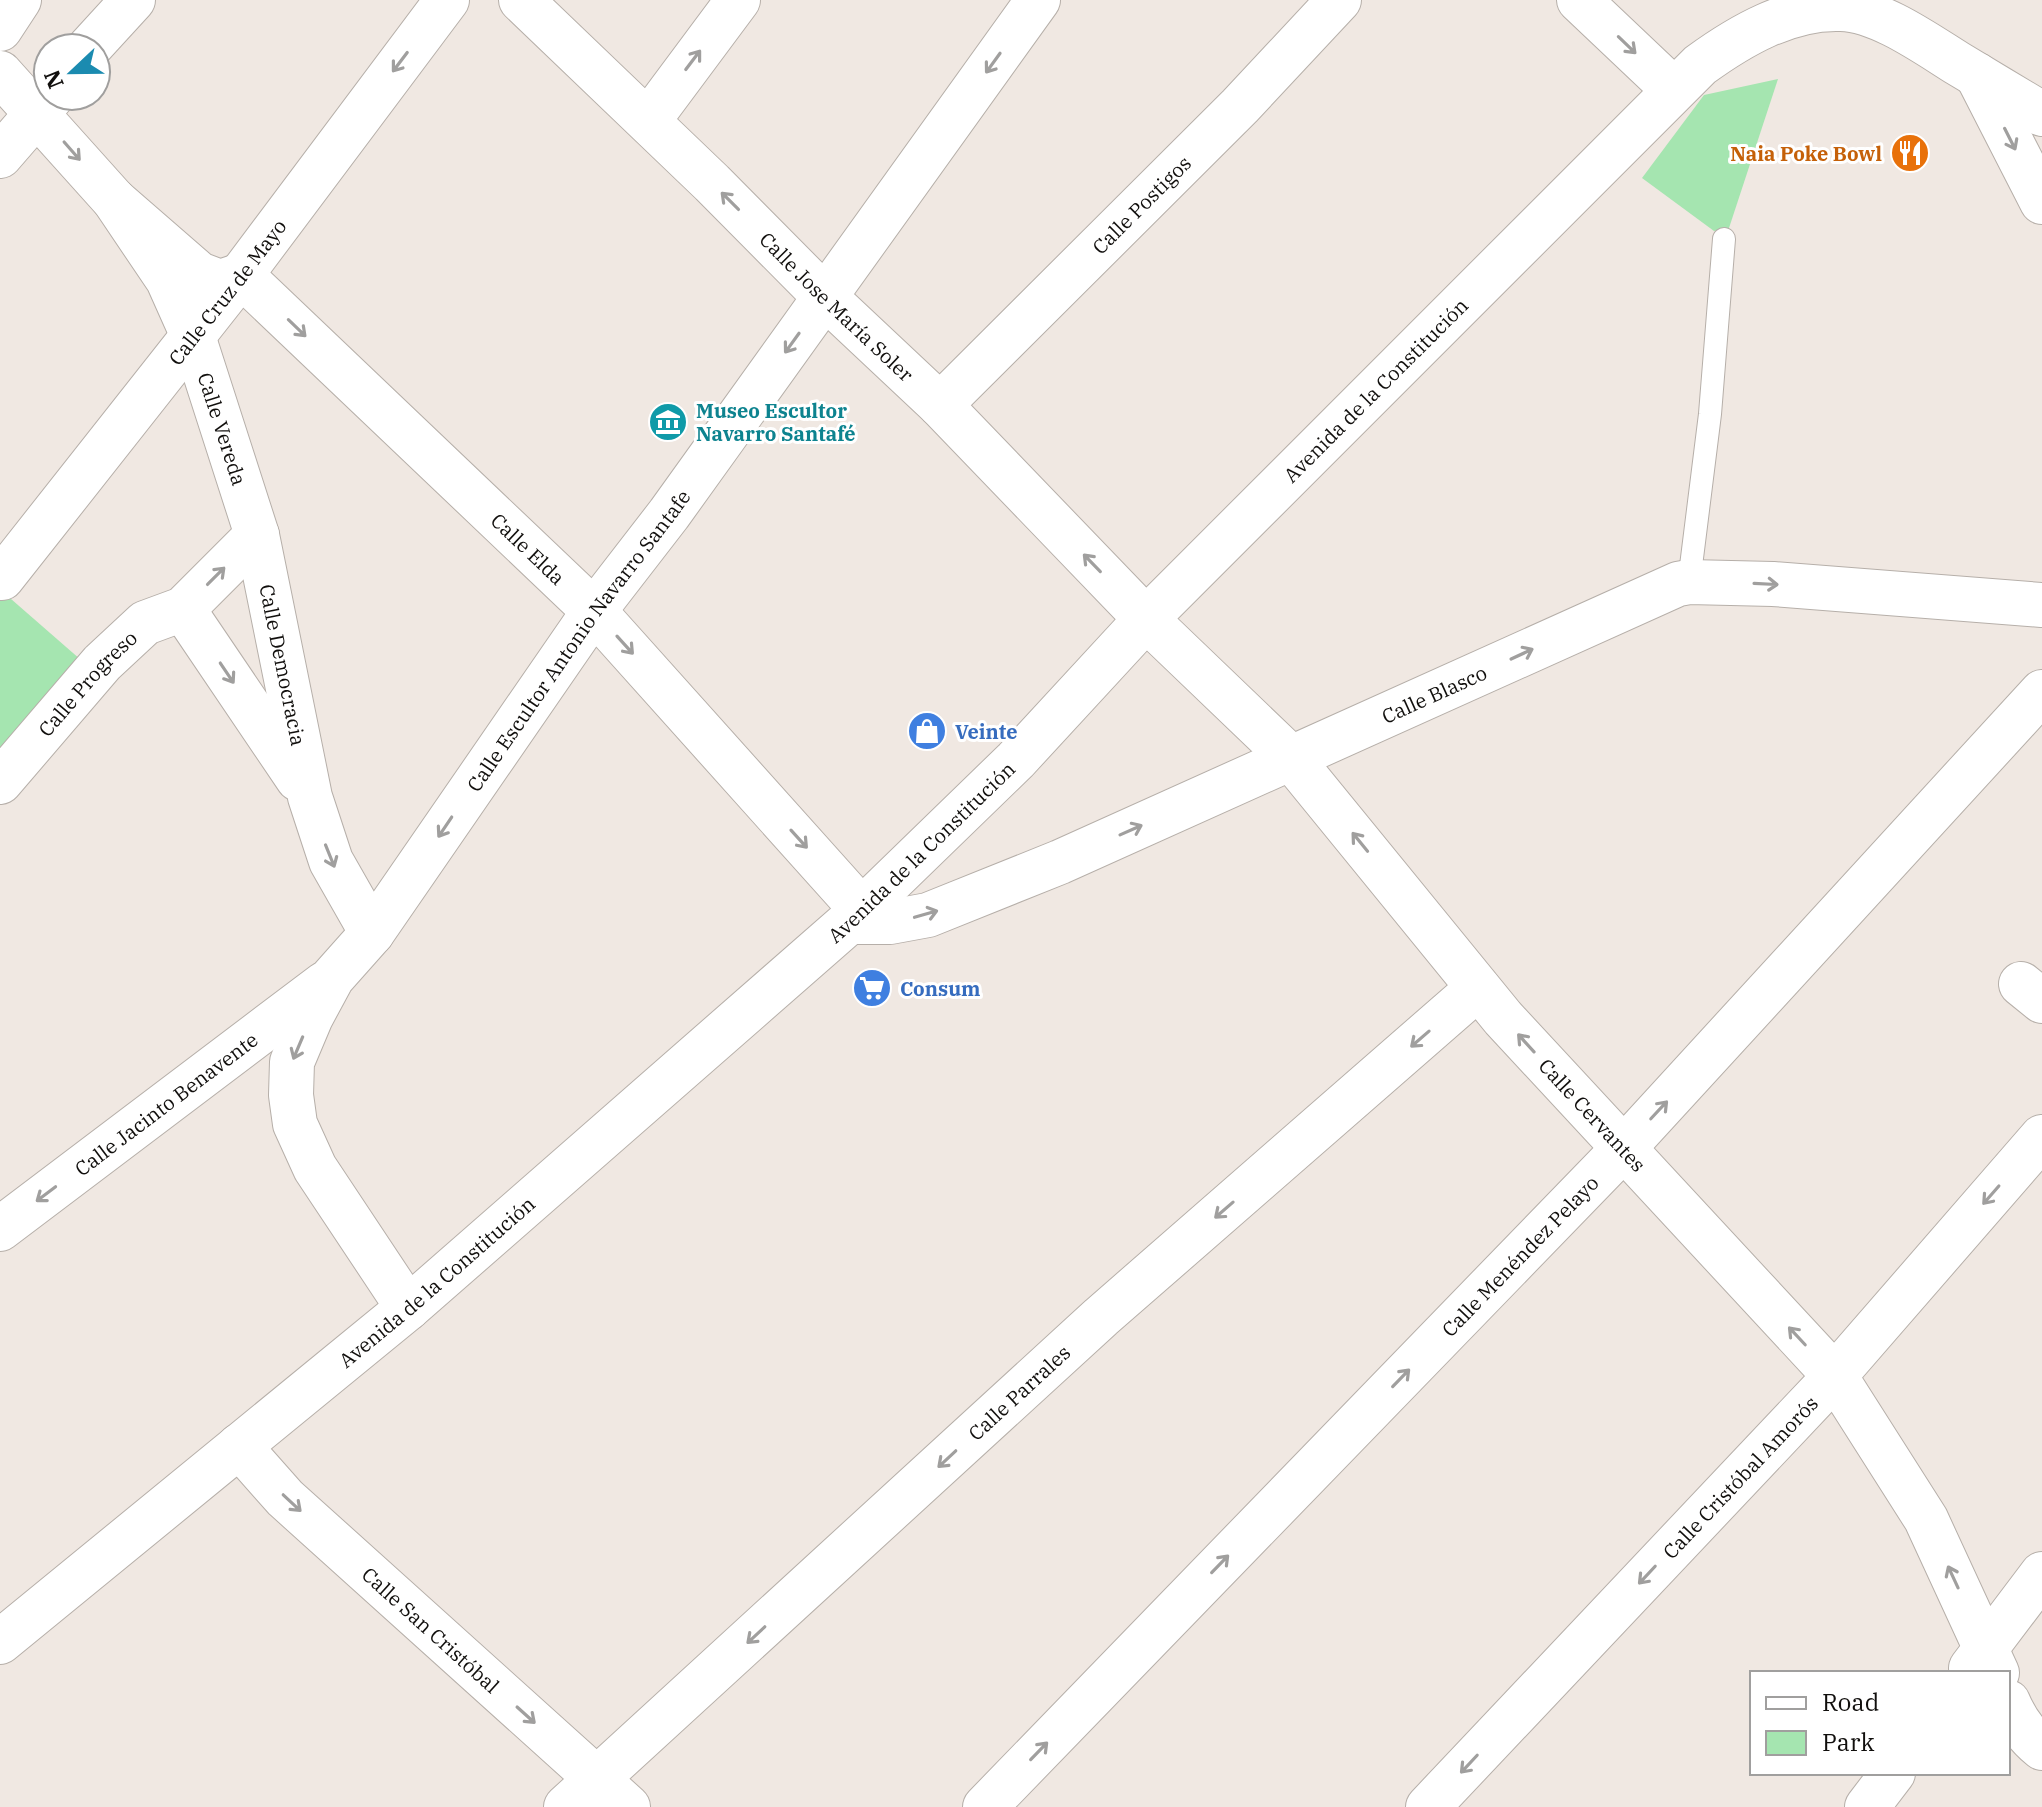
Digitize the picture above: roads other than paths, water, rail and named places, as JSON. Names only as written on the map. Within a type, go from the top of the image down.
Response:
[{"type":"street","points":[[0,29],[19,0]]},
{"type":"street","points":[[104,32],[133,0]]},
{"type":"street","name":"Calle Cruz de Mayo","points":[[2,578],[241,275],[447,0]]},
{"type":"street","name":"Calle Jose María Soler","points":[[521,0],[940,405],[1146,619]]},
{"type":"street","points":[[648,121],[738,0]]},
{"type":"street","name":"Calle Escultor Antonio Navarro Santafe","points":[[408,1308],[315,1168],[295,1124],[291,1095],[292,1062],[311,1017],[332,978],[372,933],[594,611],[669,514],[1038,0]]},
{"type":"street","name":"Calle Postigos","points":[[940,405],[1240,106],[1339,0]]},
{"type":"street","points":[[1579,0],[1674,90]]},
{"type":"street","points":[[1842,4],[1899,28],[2042,114]]},
{"type":"street","name":"Avenida de la Constitución","points":[[0,1642],[408,1308],[856,916],[1016,760],[1146,619],[1700,65],[1744,35],[1794,15],[1842,4]]},
{"type":"street","name":"Calle Vereda","points":[[0,73],[32,95]]},
{"type":"street","points":[[1977,75],[2040,193]]},
{"type":"street","points":[[0,156],[40,112]]},
{"type":"street","name":"Calle Vereda","points":[[51,112],[168,280],[193,336],[257,535]]},
{"type":"street","name":"Calle Vereda","points":[[114,200],[199,274],[220,282],[241,275]]},
{"type":"street","name":"Calle Elda","points":[[241,275],[594,611],[856,916]]},
{"type":"street","name":"Calle Progreso","points":[[0,782],[102,663],[145,623],[183,609],[257,535]]},
{"type":"street","name":"Calle Democracia","points":[[257,535],[310,797],[331,861],[372,933]]},
{"type":"street","name":"Calle Blasco","points":[[856,916],[890,922],[928,915],[1060,862],[1654,593],[1689,582],[1773,584],[2042,605]]},
{"type":"street","name":"Calle Democracia","points":[[183,609],[310,797]]},
{"type":"street","name":"Calle Cervantes","points":[[1146,619],[1291,758],[1478,988],[1835,1376],[1926,1519],[1983,1664]]},
{"type":"street","name":"Calle Menéndez Pelayo","points":[[985,1807],[1623,1149],[2042,692]]},
{"type":"street","name":"Calle Jacinto Benavente","points":[[0,1229],[332,978]]},
{"type":"street","name":"Calle Parrales","points":[[597,1798],[1090,1327],[1478,988]]},
{"type":"street","name":"Calle Cristóbal Amorós","points":[[1428,1807],[1835,1376],[2042,1137]]},
{"type":"street","name":"Calle San Cristóbal","points":[[239,1446],[285,1498],[597,1798]]},
{"type":"street","points":[[1983,1664],[2042,1574]]},
{"type":"street","points":[[2010,1706],[2029,1738],[2042,1748]]},
{"type":"street","points":[[1867,1807],[1891,1775]]},
{"type":"lane","points":[[1689,582],[1710,414],[1724,239]]},
{"type":"place","name":"Naia Poke Bowl","points":[[1910,153]]},
{"type":"place","name":"Museo Escultor Navarro Santafé","points":[[668,422]]},
{"type":"place","name":"Veinte","points":[[927,731]]},
{"type":"place","name":"Consum","points":[[872,988]]}]
